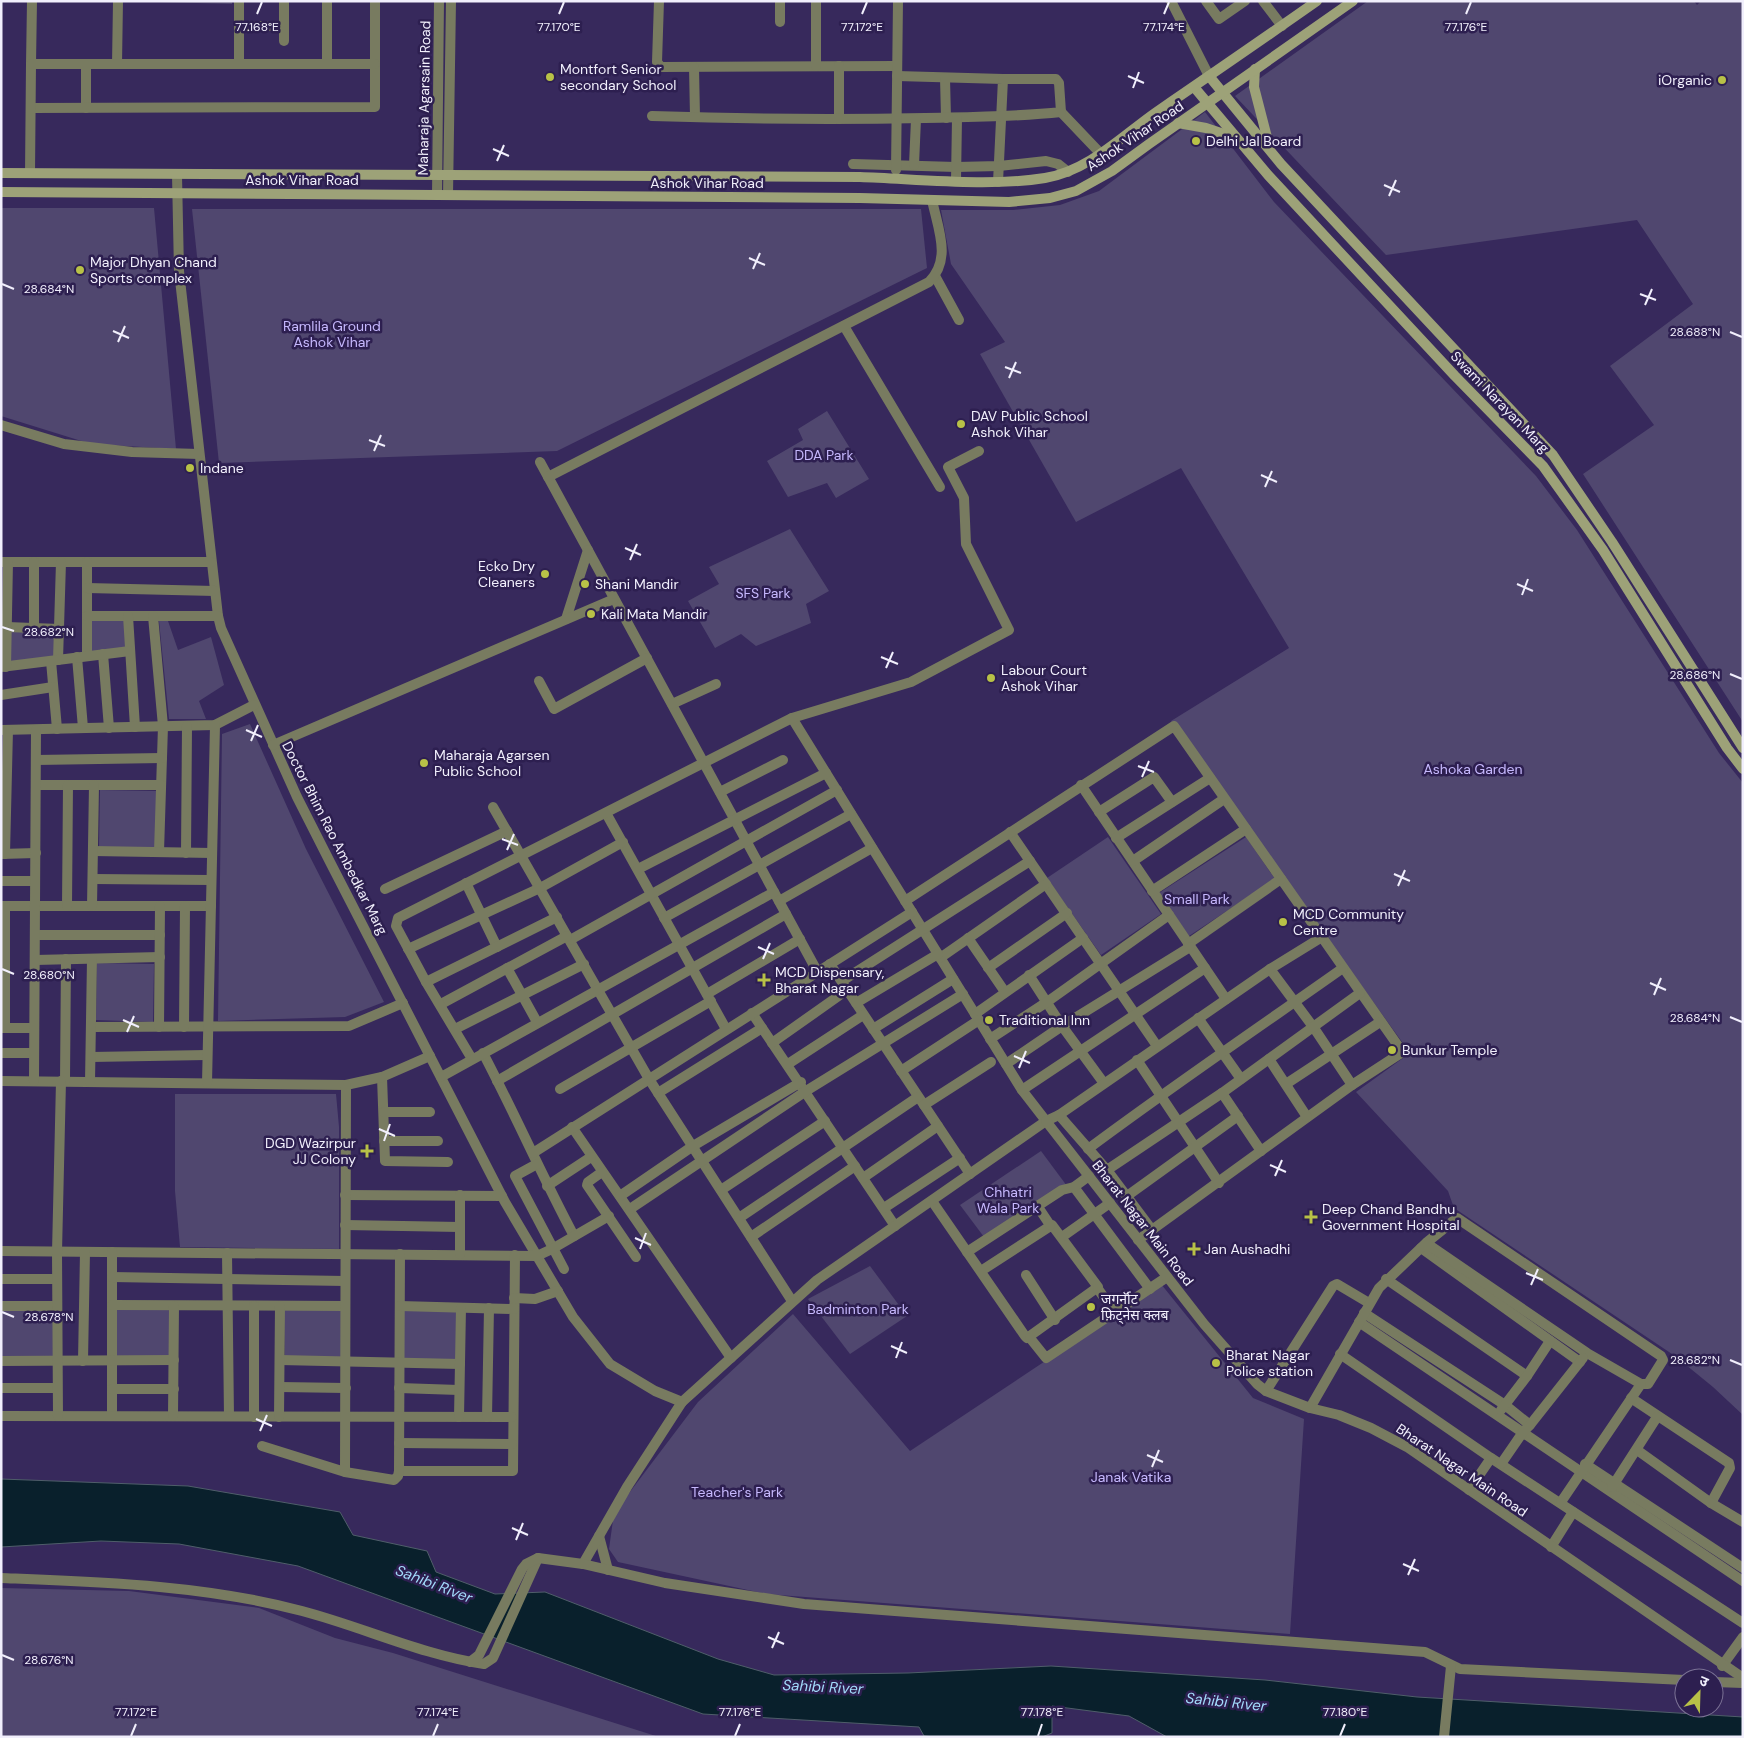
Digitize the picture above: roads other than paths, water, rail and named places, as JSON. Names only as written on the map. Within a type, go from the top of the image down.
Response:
[{"type":"main road","name":"Ashok Vihar Road","points":[[1,172],[177,175],[449,174],[896,178],[998,182],[1046,178],[1068,172],[1101,154],[1317,1]]},
{"type":"main road","name":"Ashok Vihar Road","points":[[1,192],[1009,202],[1050,198],[1076,191],[1112,172],[1255,68],[1353,1]]},
{"type":"main road","points":[[1255,68],[1254,87],[1259,113],[1271,151]]},
{"type":"main road","name":"Swami Narayan Marg","points":[[1209,76],[1271,151],[1465,363],[1553,455],[1612,542],[1743,748]]},
{"type":"main road","name":"Swami Narayan Marg","points":[[1194,87],[1268,175],[1455,376],[1543,466],[1604,550],[1727,748],[1743,769]]},
{"type":"main road","points":[[1178,124],[1223,132],[1237,138]]},
{"type":"street","points":[[30,173],[32,1]]},
{"type":"street","points":[[117,64],[118,1]]},
{"type":"street","points":[[239,1],[239,64]]},
{"type":"street","points":[[284,1],[284,42]]},
{"type":"street","points":[[327,1],[327,64]]},
{"type":"street","points":[[31,108],[375,107],[375,1]]},
{"type":"street","name":"Maharaja Agarsain Road","points":[[437,195],[439,1]]},
{"type":"street","points":[[448,195],[451,1]]},
{"type":"street","points":[[659,1],[658,65],[694,67],[839,66],[946,78],[1056,79],[1059,83],[1061,112],[1101,154]]},
{"type":"street","points":[[780,1],[780,22]]},
{"type":"street","points":[[816,1],[816,66]]},
{"type":"street","points":[[896,178],[898,1]]},
{"type":"street","points":[[1171,1],[1209,76]]},
{"type":"street","points":[[1206,1],[1219,19],[1245,1]]},
{"type":"street","points":[[1263,1],[1282,26]]},
{"type":"street","points":[[239,26],[284,26]]},
{"type":"street","points":[[31,64],[375,64]]},
{"type":"street","points":[[86,64],[86,108]]},
{"type":"street","points":[[839,66],[839,119]]},
{"type":"street","points":[[694,67],[694,117]]},
{"type":"street","points":[[946,78],[946,118]]},
{"type":"street","points":[[998,182],[1003,79]]},
{"type":"street","points":[[652,116],[896,119],[1002,117],[1061,112]]},
{"type":"street","points":[[914,165],[916,118]]},
{"type":"street","points":[[956,180],[958,118]]},
{"type":"street","points":[[853,164],[956,167],[1046,162],[1058,164],[1068,172]]},
{"type":"street","name":"Doctor Bhim Rao Ambedkar Marg","points":[[177,175],[178,271],[218,616],[254,705],[297,797],[502,1196],[573,1317],[610,1364],[655,1391],[682,1402]]},
{"type":"street","points":[[548,478],[928,282],[940,269],[942,251],[932,200]]},
{"type":"street","points":[[935,276],[958,320]]},
{"type":"street","points":[[844,326],[940,487]]},
{"type":"street","points":[[1,425],[64,444],[132,452],[199,454]]},
{"type":"street","points":[[472,1059],[408,949],[396,926],[398,918],[792,718],[911,682],[1009,630],[966,544],[964,498],[948,467],[980,451]]},
{"type":"street","points":[[540,462],[818,972]]},
{"type":"street","points":[[566,619],[588,550]]},
{"type":"street","points":[[130,651],[4,667],[7,627],[5,562],[212,562]]},
{"type":"street","points":[[34,562],[34,628]]},
{"type":"street","points":[[57,729],[53,687],[59,629],[61,562]]},
{"type":"street","points":[[83,728],[82,657],[87,616],[87,562]]},
{"type":"street","points":[[87,588],[215,591]]},
{"type":"street","points":[[273,745],[614,598]]},
{"type":"street","points":[[87,616],[218,616]]},
{"type":"street","points":[[128,616],[135,727]]},
{"type":"street","points":[[153,616],[163,726],[159,852]]},
{"type":"street","points":[[7,627],[59,629]]},
{"type":"street","points":[[103,654],[109,728]]},
{"type":"street","points":[[539,681],[554,709],[647,658]]},
{"type":"street","points":[[672,704],[716,684]]},
{"type":"street","points":[[1,695],[53,687]]},
{"type":"street","points":[[36,853],[3,854],[4,730],[215,725],[254,705]]},
{"type":"street","name":"Bharat Nagar Main Road","points":[[792,718],[1022,1090],[1209,1330],[1256,1384],[1266,1391],[1310,1408],[1339,1415],[1371,1428],[1407,1447],[1722,1666],[1743,1678]]},
{"type":"street","points":[[206,1083],[215,725]]},
{"type":"street","points":[[186,853],[187,726]]},
{"type":"street","points":[[905,901],[1174,726],[1401,1051],[1138,1240]]},
{"type":"street","points":[[34,1081],[36,730]]},
{"type":"street","points":[[36,760],[162,758]]},
{"type":"street","points":[[720,792],[783,760]]},
{"type":"street","points":[[638,869],[826,773]]},
{"type":"street","points":[[1099,812],[1154,778],[1172,802]]},
{"type":"street","points":[[1116,838],[1210,778]]},
{"type":"street","points":[[36,785],[161,785]]},
{"type":"street","points":[[67,906],[68,785]]},
{"type":"street","points":[[92,906],[94,785]]},
{"type":"street","points":[[1081,786],[1226,999]]},
{"type":"street","points":[[441,1004],[507,968],[569,938],[837,790]]},
{"type":"street","points":[[1133,862],[1224,799]]},
{"type":"street","points":[[493,807],[649,1079],[792,1301]]},
{"type":"street","points":[[606,813],[726,1030]]},
{"type":"street","points":[[664,918],[851,814]]},
{"type":"street","points":[[1152,891],[1246,829]]},
{"type":"street","points":[[385,889],[507,831]]},
{"type":"street","points":[[1010,832],[1156,1046]]},
{"type":"street","points":[[408,949],[540,888],[623,842]]},
{"type":"street","points":[[441,1077],[678,943],[872,848]]},
{"type":"street","points":[[93,851],[212,853]]},
{"type":"street","points":[[772,1043],[844,986],[923,930],[1030,861]]},
{"type":"street","points":[[1006,1064],[1062,1026],[1120,992],[1281,879]]},
{"type":"street","points":[[92,880],[212,880]]},
{"type":"street","points":[[1,882],[35,881]]},
{"type":"street","points":[[466,883],[498,947]]},
{"type":"street","points":[[856,1003],[968,938],[1046,884]]},
{"type":"street","points":[[34,1028],[3,1028],[3,906],[211,906]]},
{"type":"street","points":[[159,1027],[160,906]]},
{"type":"street","points":[[184,1028],[185,906]]},
{"type":"street","points":[[533,1153],[912,912]]},
{"type":"street","points":[[988,968],[1067,913]]},
{"type":"street","points":[[497,1080],[786,914]]},
{"type":"street","points":[[990,1039],[1169,915]]},
{"type":"street","points":[[426,982],[557,917]]},
{"type":"street","points":[[35,935],[160,935]]},
{"type":"street","points":[[583,1564],[627,1486],[682,1402],[792,1301],[817,1280],[1046,1121],[1059,1115],[1156,1046],[1270,969],[1322,937]]},
{"type":"street","points":[[968,938],[1005,992]]},
{"type":"street","points":[[901,1070],[977,1017],[1005,992],[1083,938]]},
{"type":"street","points":[[560,1090],[631,1048],[800,939]]},
{"type":"street","points":[[35,960],[160,957]]},
{"type":"street","points":[[58,1416],[57,1252],[66,959]]},
{"type":"street","points":[[90,1082],[92,959]]},
{"type":"street","points":[[455,1029],[584,964]]},
{"type":"street","points":[[830,964],[970,1174]]},
{"type":"street","points":[[507,968],[538,1022]]},
{"type":"street","points":[[1022,1090],[1205,968]]},
{"type":"street","points":[[1088,1149],[1160,1095],[1223,1054],[1343,968]]},
{"type":"street","points":[[1270,969],[1314,1028],[1330,1055],[1352,1085]]},
{"type":"street","points":[[1029,975],[1062,1026],[1104,1082]]},
{"type":"street","points":[[873,1028],[953,978]]},
{"type":"street","points":[[1107,1170],[1314,1028],[1360,993]]},
{"type":"street","points":[[620,1196],[693,1146],[883,1044],[963,994]]},
{"type":"street","points":[[91,1027],[350,1026],[403,1003]]},
{"type":"street","points":[[752,1013],[896,1226]]},
{"type":"street","points":[[788,1064],[864,1015]]},
{"type":"street","points":[[1198,1018],[1241,1079]]},
{"type":"street","points":[[1286,1084],[1380,1022]]},
{"type":"street","points":[[658,1093],[762,1028]]},
{"type":"street","points":[[1,1053],[34,1053]]},
{"type":"street","points":[[483,1053],[533,1153],[547,1186],[574,1236]]},
{"type":"street","points":[[91,1057],[207,1055]]},
{"type":"street","points":[[1,1080],[346,1085],[382,1077],[430,1056]]},
{"type":"street","points":[[1269,1059],[1307,1117]]},
{"type":"street","points":[[1137,1060],[1219,1182]]},
{"type":"street","points":[[739,1218],[843,1147],[991,1062]]},
{"type":"street","points":[[382,1077],[384,1142],[385,1159],[387,1162],[448,1162]]},
{"type":"street","points":[[345,1472],[346,1085]]},
{"type":"street","points":[[630,1209],[703,1162],[803,1087]]},
{"type":"street","points":[[1222,1092],[1261,1151]]},
{"type":"street","points":[[384,1112],[430,1112]]},
{"type":"street","points":[[1059,1115],[1107,1170],[1152,1230]]},
{"type":"street","points":[[1127,1196],[1238,1116]]},
{"type":"street","points":[[721,1190],[825,1121]]},
{"type":"street","points":[[863,1178],[938,1126]]},
{"type":"street","points":[[572,1127],[731,1358]]},
{"type":"street","points":[[384,1142],[438,1141]]},
{"type":"street","points":[[547,1186],[592,1157]]},
{"type":"street","points":[[884,1208],[960,1158]]},
{"type":"street","points":[[538,1164],[514,1176],[552,1250],[564,1269]]},
{"type":"street","points":[[751,1237],[855,1166]]},
{"type":"street","points":[[602,1172],[587,1184],[636,1258]]},
{"type":"street","points":[[967,1252],[1035,1207],[1038,1208],[1062,1190],[1074,1187],[1089,1176]]},
{"type":"street","points":[[1074,1187],[1150,1289]]},
{"type":"street","points":[[345,1195],[502,1196]]},
{"type":"street","points":[[460,1196],[460,1254]]},
{"type":"street","points":[[932,1200],[1025,1336],[1030,1338],[1046,1358],[1167,1277]]},
{"type":"street","points":[[1062,1237],[1110,1203]]},
{"type":"street","points":[[1038,1208],[1050,1225],[1054,1226],[1098,1286],[1098,1290],[1115,1313]]},
{"type":"street","points":[[1,1251],[537,1256],[552,1250],[609,1216]]},
{"type":"street","points":[[1310,1408],[1369,1303],[1386,1279],[1455,1219],[1461,1218],[1663,1358],[1648,1384],[1641,1384],[1583,1357],[1550,1341],[1424,1246]]},
{"type":"street","points":[[345,1225],[460,1227]]},
{"type":"street","points":[[981,1271],[1050,1225]]},
{"type":"street","points":[[1424,1246],[1583,1357]]},
{"type":"street","points":[[83,1361],[85,1252]]},
{"type":"street","points":[[112,1252],[112,1416]]},
{"type":"street","points":[[227,1253],[229,1416]]},
{"type":"street","points":[[262,1446],[345,1472],[394,1480],[398,1476],[400,1254]]},
{"type":"street","points":[[399,1470],[512,1471],[515,1255]]},
{"type":"street","points":[[1026,1275],[1055,1320]]},
{"type":"street","points":[[112,1277],[345,1280]]},
{"type":"street","points":[[1,1278],[57,1279]]},
{"type":"street","points":[[1386,1279],[1527,1376]]},
{"type":"street","points":[[1266,1391],[1333,1286],[1337,1284],[1369,1303]]},
{"type":"street","points":[[400,1306],[489,1308],[535,1300],[558,1290]]},
{"type":"street","points":[[1030,1338],[1098,1290]]},
{"type":"street","points":[[1,1306],[57,1306]]},
{"type":"street","points":[[112,1306],[345,1306]]},
{"type":"street","points":[[174,1306],[174,1416]]},
{"type":"street","points":[[254,1306],[254,1416]]},
{"type":"street","points":[[279,1417],[280,1306]]},
{"type":"street","points":[[459,1417],[461,1308]]},
{"type":"street","points":[[487,1417],[489,1308]]},
{"type":"street","points":[[1361,1317],[1505,1405],[1526,1428]]},
{"type":"street","points":[[1361,1317],[1497,1414],[1526,1428],[1582,1467],[1743,1568]]},
{"type":"street","points":[[1497,1414],[1527,1376],[1550,1341]]},
{"type":"street","points":[[1340,1354],[1491,1458],[1561,1502],[1573,1512],[1743,1623]]},
{"type":"street","points":[[1501,1464],[1526,1428],[1583,1357]]},
{"type":"street","points":[[1,1361],[174,1360]]},
{"type":"street","points":[[280,1360],[460,1364]]},
{"type":"street","points":[[1561,1502],[1582,1467],[1641,1384]]},
{"type":"street","points":[[280,1387],[346,1388]]},
{"type":"street","points":[[1,1388],[58,1388]]},
{"type":"street","points":[[399,1388],[459,1390]]},
{"type":"street","points":[[112,1389],[174,1389]]},
{"type":"street","points":[[1630,1398],[1730,1465],[1710,1503]]},
{"type":"street","points":[[1,1416],[512,1417]]},
{"type":"street","points":[[1613,1487],[1657,1417]]},
{"type":"street","points":[[399,1443],[512,1444]]},
{"type":"street","points":[[1637,1450],[1710,1503],[1743,1522]]},
{"type":"street","points":[[1468,1490],[1491,1458]]},
{"type":"street","points":[[1613,1487],[1743,1581]]},
{"type":"street","points":[[1550,1547],[1573,1512]]},
{"type":"street","points":[[599,1536],[608,1570]]},
{"type":"street","points":[[470,1662],[479,1655],[531,1566],[538,1558],[583,1564],[665,1583],[804,1604],[1425,1652],[1460,1669],[1674,1680]]},
{"type":"street","points":[[1,1578],[85,1581],[196,1592],[268,1603],[302,1611],[470,1662],[484,1664],[493,1658],[531,1566]]},
{"type":"street","points":[[1722,1666],[1743,1637]]},
{"type":"street","points":[[1444,1737],[1451,1666]]},
{"type":"street","points":[[1724,1682],[1743,1683]]},
{"type":"water","name":"Sahibi River","points":[[1,1479],[188,1486],[340,1512],[353,1535],[427,1551],[436,1572],[495,1594],[545,1592],[718,1659],[774,1675],[908,1673],[1051,1666],[1265,1680],[1417,1697],[1674,1713],[1674,1718],[1743,1717],[1743,1737],[1167,1737],[1129,1716],[1052,1706],[1052,1733],[1042,1737],[935,1737],[924,1736],[919,1727],[703,1714],[298,1566],[179,1544],[101,1541],[1,1547]]},
{"type":"place","name":"Montfort Senior secondary School","points":[[550,77]]},
{"type":"place","name":"iOrganic","points":[[1722,80]]},
{"type":"place","name":"Delhi Jal Board","points":[[1196,141]]},
{"type":"place","name":"Major Dhyan Chand Sports complex","points":[[80,270]]},
{"type":"place","name":"DAV Public School Ashok Vihar","points":[[961,424]]},
{"type":"place","name":"Indane","points":[[190,468]]},
{"type":"place","name":"Ecko Dry Cleaners","points":[[545,574]]},
{"type":"place","name":"Shani Mandir","points":[[585,584]]},
{"type":"place","name":"Kali Mata Mandir","points":[[591,614]]},
{"type":"place","name":"Labour Court Ashok Vihar","points":[[991,678]]},
{"type":"place","name":"Maharaja Agarsen Public School","points":[[424,763]]},
{"type":"place","name":"MCD Community Centre","points":[[1283,922]]},
{"type":"place","name":"MCD Dispensary, Bharat Nagar","points":[[764,980]]},
{"type":"place","name":"Traditional Inn","points":[[989,1020]]},
{"type":"place","name":"Bunkur Temple","points":[[1392,1050]]},
{"type":"place","name":"DGD Wazirpur JJ Colony","points":[[367,1151]]},
{"type":"place","name":"Deep Chand Bandhu Government Hospital","points":[[1311,1217]]},
{"type":"place","name":"Jan Aushadhi","points":[[1194,1249]]},
{"type":"place","name":"जगर्नॉट फ़िट्नेस क्लब","points":[[1091,1307]]},
{"type":"place","name":"Bharat Nagar Police station","points":[[1216,1363]]},
{"type":"park label","name":"Ramlila Ground Ashok Vihar","points":[[332,334]]},
{"type":"park label","name":"DDA Park","points":[[824,455]]},
{"type":"park label","name":"SFS Park","points":[[763,593]]},
{"type":"park label","name":"Ashoka Garden","points":[[1473,769]]},
{"type":"park label","name":"Small Park","points":[[1197,899]]},
{"type":"park label","name":"Chhatri Wala Park","points":[[1008,1200]]},
{"type":"park label","name":"Badminton Park","points":[[858,1309]]},
{"type":"park label","name":"Janak Vatika","points":[[1131,1477]]},
{"type":"park label","name":"Teacher's Park","points":[[737,1492]]}]
